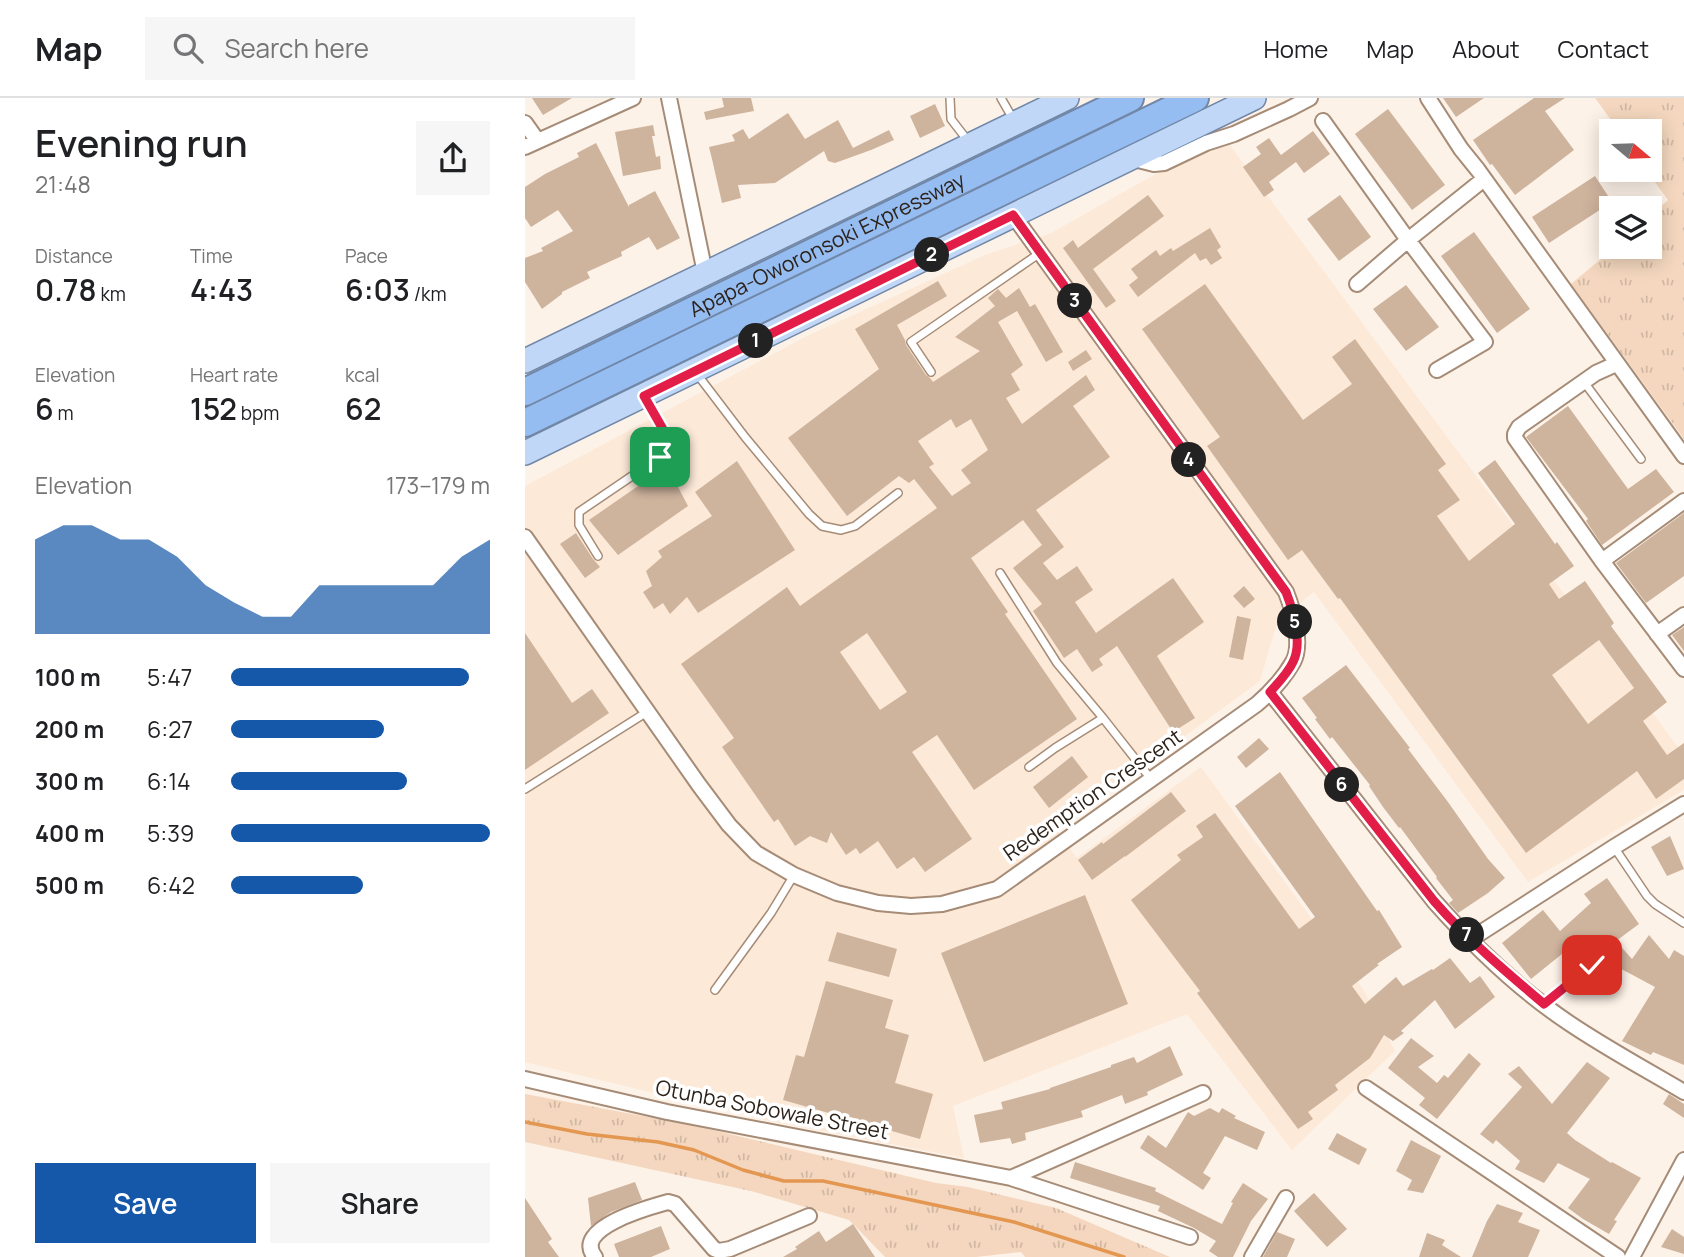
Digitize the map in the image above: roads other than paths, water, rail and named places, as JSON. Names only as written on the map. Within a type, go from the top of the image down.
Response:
[{"type":"highway","name":"Apapa-Oworonsoki Expressway","points":[[525,392],[1130,98]]},
{"type":"highway","name":"Apapa-Oworonsoki Expressway","points":[[525,423],[1195,98]]},
{"type":"main road","name":"Apapa-Oworonsoki Expressway","points":[[525,361],[1067,98]]},
{"type":"main road","points":[[525,453],[1254,98]]},
{"type":"street","points":[[525,123],[531,144],[633,98]]},
{"type":"street","points":[[669,98],[705,273]]},
{"type":"street","points":[[1133,157],[1154,164],[1164,163],[1206,142],[1234,134],[1310,98]]},
{"type":"street","points":[[1428,98],[1461,149],[1684,456]]},
{"type":"street","points":[[1323,121],[1485,342],[1437,370]]},
{"type":"street","points":[[1357,284],[1484,179]]},
{"type":"street","name":"Redemption Crescent","points":[[525,537],[699,785],[729,825],[756,853],[794,875],[837,893],[878,903],[911,906],[942,904],[997,889],[1257,704],[1295,660],[1297,638],[1294,614],[1286,592],[1013,215]]},
{"type":"street","points":[[1616,364],[1595,373],[1518,427],[1515,438],[1602,561],[1684,669]]},
{"type":"street","points":[[1602,561],[1684,501]]},
{"type":"street","points":[[1657,634],[1684,615]]},
{"type":"street","points":[[1270,692],[1457,927],[1498,965],[1568,1022],[1684,1092]]},
{"type":"street","points":[[1471,939],[1684,804]]},
{"type":"street","name":"Otunba Sobowale Street","points":[[525,1079],[667,1112],[1011,1178],[1190,1237]]},
{"type":"street","points":[[1366,1088],[1618,1257]]},
{"type":"street","points":[[1011,1178],[1202,1093]]},
{"type":"street","points":[[1632,1257],[1684,1160]]},
{"type":"street","points":[[1252,1257],[1286,1198]]},
{"type":"street","points":[[595,1257],[591,1253],[594,1235],[614,1220],[668,1202],[675,1204],[719,1251],[730,1249],[809,1216]]},
{"type":"lane","points":[[950,98],[951,119],[970,145]]},
{"type":"lane","points":[[1001,98],[1015,123]]},
{"type":"lane","points":[[930,372],[911,342],[1040,253]]},
{"type":"lane","points":[[695,371],[753,447],[822,526],[841,530],[855,526],[898,494]]},
{"type":"lane","points":[[1584,382],[1641,459]]},
{"type":"lane","points":[[598,556],[579,525],[579,512],[660,457],[665,450],[668,438],[644,396]]},
{"type":"lane","points":[[1000,573],[1057,663],[1151,780]]},
{"type":"lane","points":[[525,789],[648,712]]},
{"type":"lane","points":[[1029,767],[1103,718]]},
{"type":"lane","points":[[1613,847],[1647,896],[1684,923]]},
{"type":"lane","points":[[715,990],[777,905],[794,875]]},
{"type":"lane","points":[[1544,1004],[1592,965]]},
{"type":"waterway","points":[[525,1122],[587,1134],[658,1142],[694,1150],[743,1170],[784,1181],[823,1181],[1014,1222],[1124,1257]]}]
